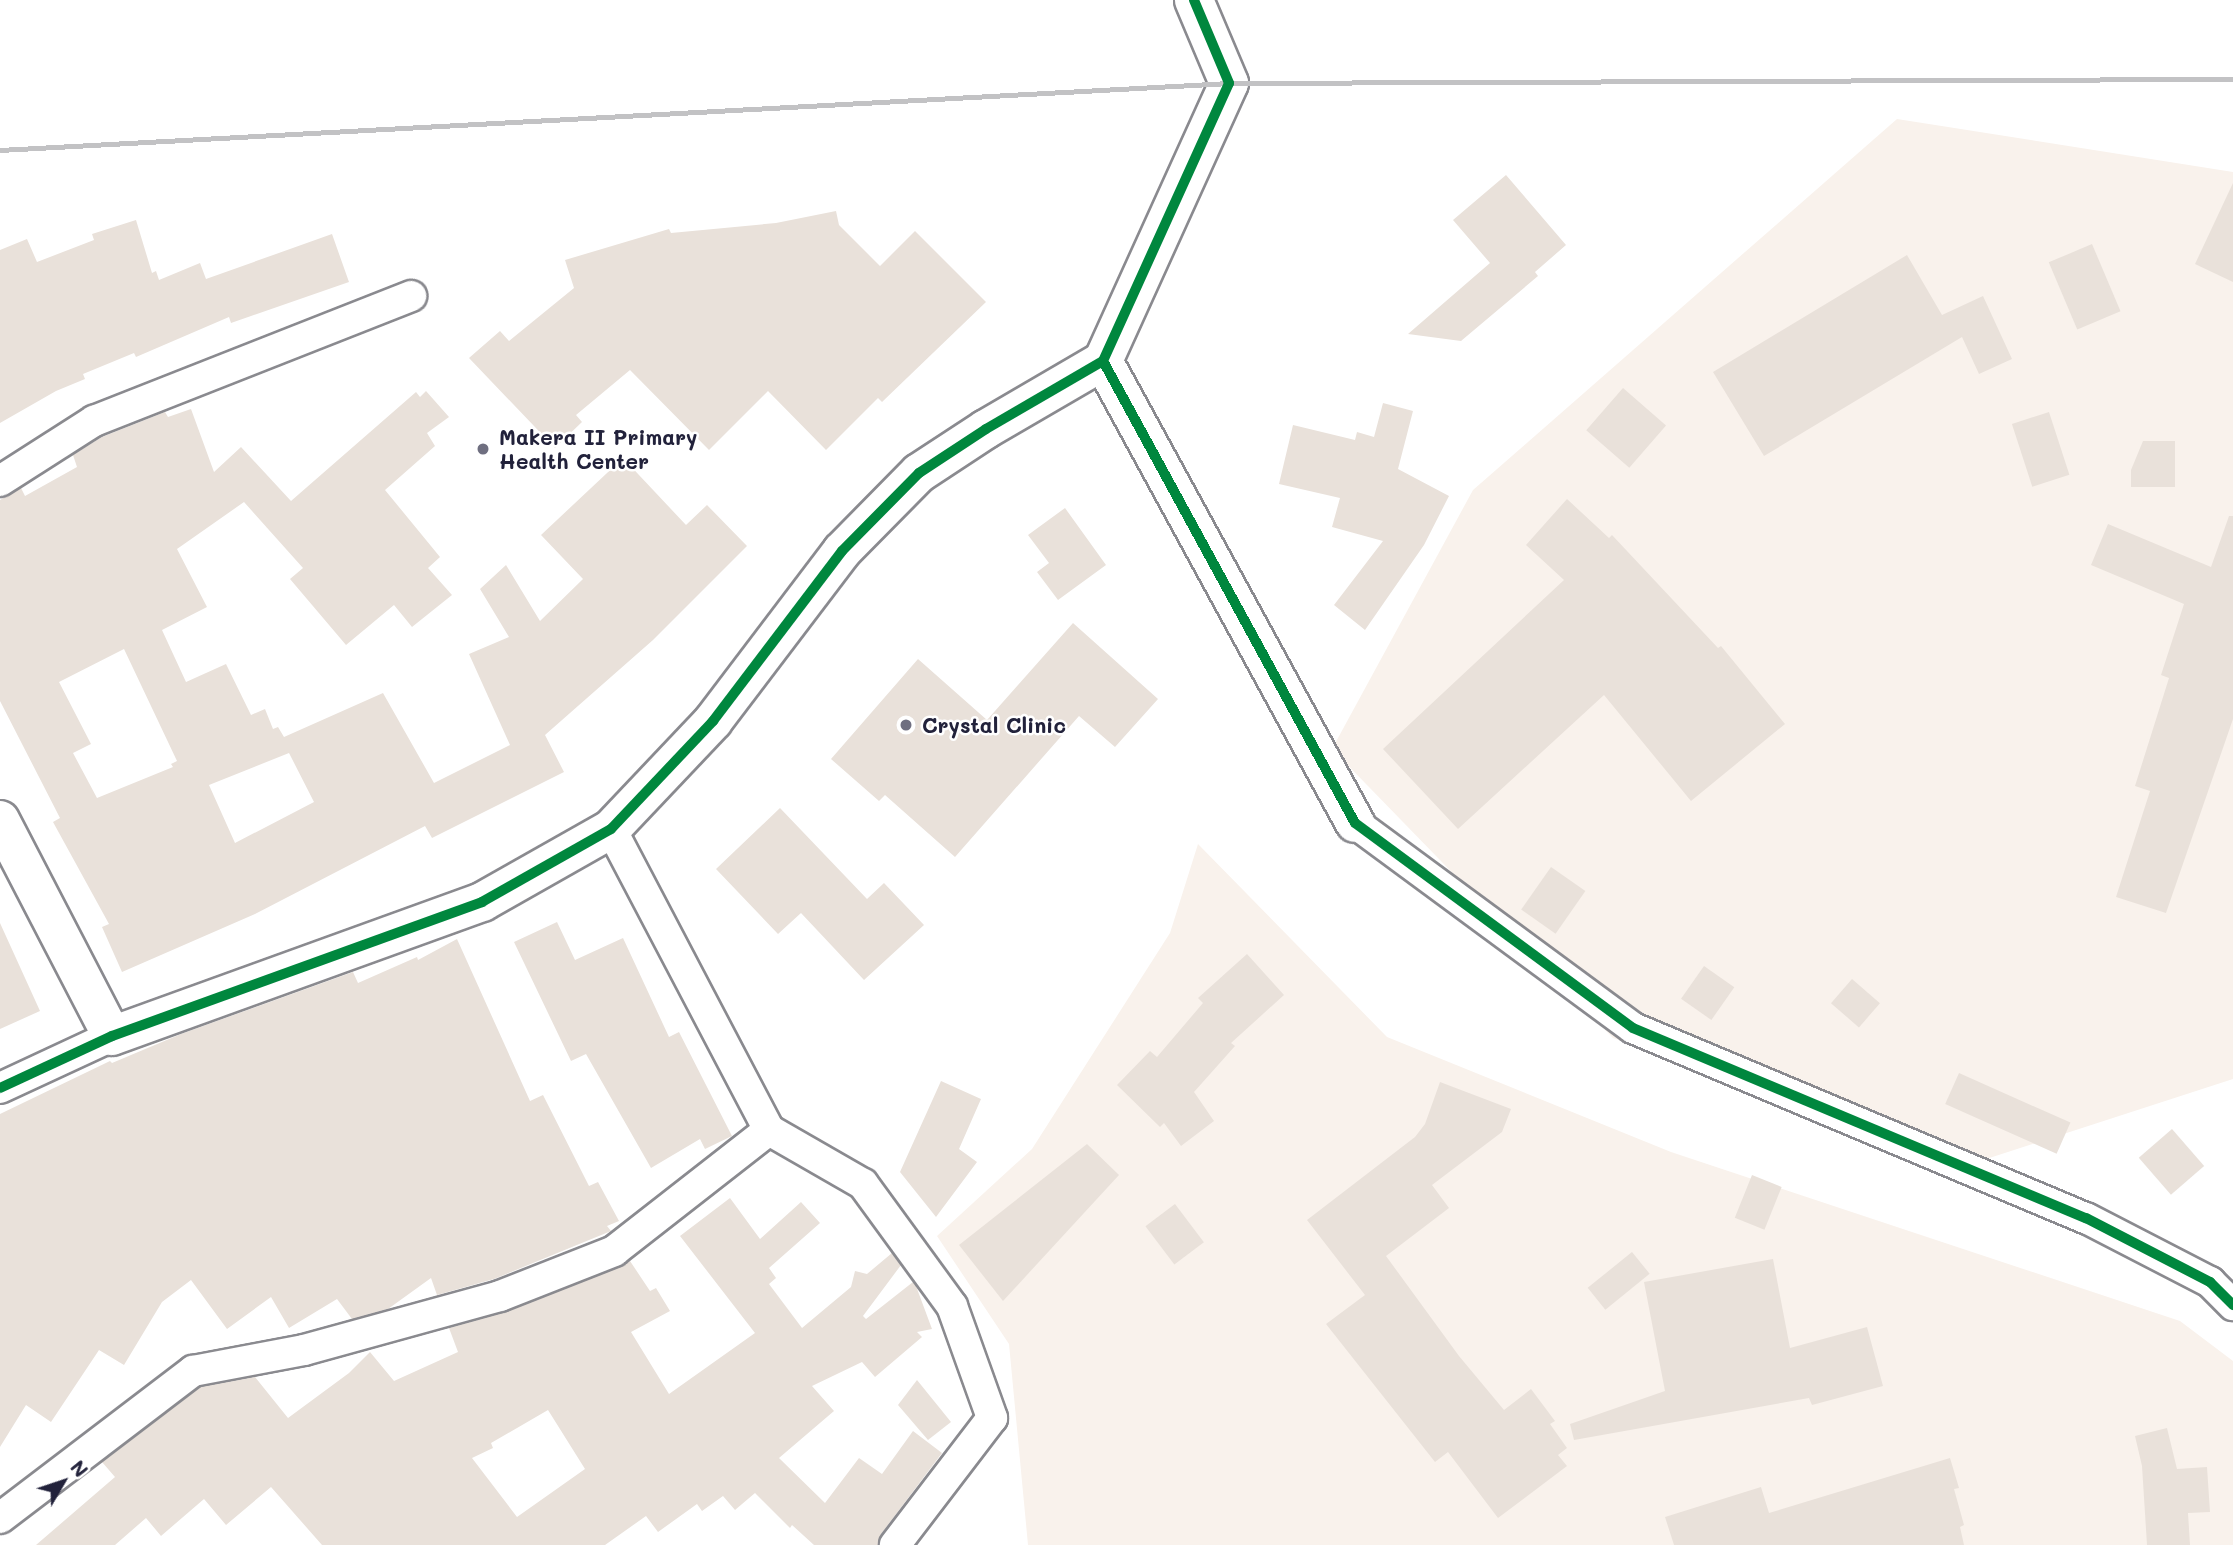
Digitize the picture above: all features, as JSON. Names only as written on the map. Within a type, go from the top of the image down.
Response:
[{"type":"street","points":[[0,1088],[112,1036],[482,902],[611,829],[713,721],[842,551],[919,473],[986,429],[1103,361],[1229,83],[1194,0]]},
{"type":"street","points":[[0,481],[94,421],[411,296]]},
{"type":"street","points":[[1103,361],[1355,823],[1633,1028],[2086,1218],[2210,1282],[2233,1305]]},
{"type":"street","points":[[0,820],[112,1036]]},
{"type":"street","points":[[611,829],[769,1130],[863,1184],[952,1306],[992,1418],[895,1545]]},
{"type":"street","points":[[0,1518],[194,1371],[304,1350],[500,1296],[614,1251],[769,1130]]},
{"type":"shaded area","points":[[1897,119],[2233,172],[2233,1079],[1974,1163],[1613,1038],[1332,749],[1473,490]]},
{"type":"shaded area","points":[[1198,844],[1387,1037],[1671,1152],[2180,1321],[2233,1361],[2233,1545],[1028,1545],[1009,1344],[937,1236],[1032,1149],[1170,933]]},
{"type":"building","points":[[1506,175],[1566,245],[1535,272],[1538,276],[1461,341],[1408,334],[1490,263],[1453,220]]},
{"type":"building","points":[[2233,183],[2233,282],[2195,264]]},
{"type":"building","points":[[836,211],[839,225],[880,266],[915,231],[986,302],[882,402],[878,398],[826,450],[768,391],[709,450],[630,370],[576,415],[582,422],[555,448],[469,358],[500,331],[509,341],[574,288],[565,260],[669,229],[671,233],[776,223]]},
{"type":"building","points":[[136,220],[152,273],[156,271],[159,280],[200,263],[206,279],[332,234],[349,282],[231,323],[229,317],[136,357],[134,353],[83,374],[85,379],[56,391],[0,423],[0,250],[27,239],[37,262],[94,240],[92,234]]},
{"type":"building","points":[[2092,244],[2121,311],[2077,330],[2049,262]]},
{"type":"building","points":[[1907,255],[1942,315],[1983,296],[2012,359],[1979,374],[1962,337],[1764,456],[1713,372]]},
{"type":"building","points":[[1623,388],[1666,425],[1629,468],[1586,430]]},
{"type":"building","points":[[426,391],[449,417],[427,433],[435,446],[385,490],[440,557],[428,568],[452,595],[412,627],[394,605],[346,645],[290,579],[303,568],[244,502],[177,549],[207,607],[162,630],[186,682],[226,664],[251,715],[265,709],[273,729],[278,727],[284,737],[383,693],[434,783],[510,745],[469,654],[509,637],[480,589],[506,565],[540,621],[583,579],[541,535],[623,458],[686,525],[707,505],[747,546],[653,640],[545,735],[564,772],[432,838],[425,826],[255,914],[122,972],[102,927],[109,924],[53,822],[60,818],[0,701],[0,500],[21,488],[25,496],[77,467],[73,455],[102,437],[165,412],[168,417],[191,409],[214,472],[241,447],[291,501],[416,392],[420,397]],"holes":[[[124,649],[177,761],[171,764],[173,767],[97,798],[73,753],[91,744],[59,682]],[[289,753],[314,802],[235,843],[209,785]]]},
{"type":"building","points":[[1383,403],[1413,411],[1398,469],[1449,496],[1424,545],[1365,630],[1334,605],[1383,541],[1332,527],[1340,498],[1279,484],[1293,425],[1355,440],[1357,432],[1374,437]]},
{"type":"building","points":[[2049,412],[2069,475],[2032,487],[2012,424]]},
{"type":"building","points":[[2143,441],[2175,441],[2175,487],[2131,487],[2131,470]]},
{"type":"building","points":[[1567,499],[1609,538],[1612,535],[1718,648],[1721,646],[1785,724],[1691,801],[1604,695],[1458,829],[1383,749],[1564,580],[1526,545]]},
{"type":"building","points":[[1065,508],[1106,565],[1058,600],[1037,572],[1049,563],[1028,535]]},
{"type":"building","points":[[2229,516],[2233,516],[2233,719],[2166,913],[2116,897],[2150,791],[2135,786],[2169,678],[2161,675],[2184,604],[2091,565],[2108,524],[2211,567]]},
{"type":"building","points":[[1073,623],[1158,699],[1115,747],[1079,716],[955,857],[885,795],[879,801],[831,759],[918,659],[987,720]]},
{"type":"building","points":[[780,808],[867,899],[884,883],[924,925],[864,980],[801,913],[778,934],[716,869]]},
{"type":"building","points":[[1551,867],[1585,891],[1556,934],[1521,910]]},
{"type":"building","points":[[557,922],[575,960],[623,938],[669,1037],[679,1032],[732,1136],[705,1149],[700,1139],[651,1168],[586,1054],[571,1061],[514,942]]},
{"type":"building","points":[[0,923],[40,1011],[0,1029]]},
{"type":"building","points":[[457,939],[530,1101],[543,1095],[589,1186],[598,1182],[619,1221],[607,1226],[611,1231],[494,1279],[437,1295],[431,1278],[388,1309],[352,1319],[337,1299],[289,1328],[271,1297],[227,1329],[191,1280],[162,1302],[124,1365],[99,1350],[51,1422],[26,1405],[0,1447],[0,1114],[110,1061],[112,1063],[181,1034],[353,972],[358,983],[417,957],[418,960]]},
{"type":"building","points":[[1247,954],[1284,995],[1231,1043],[1235,1046],[1194,1092],[1214,1121],[1181,1146],[1164,1123],[1160,1127],[1117,1085],[1150,1051],[1157,1057],[1203,1003],[1198,998]]},
{"type":"building","points":[[1704,966],[1734,987],[1711,1020],[1681,999]]},
{"type":"building","points":[[1852,979],[1880,1003],[1859,1027],[1831,1003]]},
{"type":"building","points":[[1959,1073],[2070,1123],[2057,1154],[1945,1104]]},
{"type":"building","points":[[941,1081],[981,1099],[959,1149],[977,1162],[936,1217],[900,1172]]},
{"type":"building","points":[[1440,1082],[1511,1109],[1502,1132],[1432,1185],[1449,1208],[1386,1256],[1459,1356],[1504,1410],[1531,1389],[1555,1421],[1550,1424],[1567,1448],[1558,1455],[1567,1466],[1498,1518],[1448,1452],[1435,1462],[1326,1324],[1365,1295],[1307,1220],[1415,1137],[1425,1124]]},
{"type":"building","points":[[2172,1129],[2204,1166],[2171,1195],[2139,1158]]},
{"type":"building","points":[[1087,1144],[1119,1175],[1003,1301],[959,1245]]},
{"type":"building","points":[[1752,1175],[1782,1187],[1764,1230],[1735,1218]]},
{"type":"building","points":[[730,1198],[760,1239],[801,1202],[820,1223],[769,1268],[776,1278],[769,1284],[802,1328],[851,1287],[855,1271],[867,1274],[892,1253],[901,1265],[863,1316],[866,1319],[913,1282],[916,1286],[932,1329],[917,1332],[922,1337],[875,1377],[862,1362],[812,1386],[834,1411],[779,1458],[825,1503],[859,1458],[882,1474],[913,1431],[942,1453],[881,1534],[878,1545],[814,1545],[792,1525],[790,1528],[755,1493],[735,1510],[723,1496],[702,1511],[697,1504],[658,1532],[646,1516],[605,1545],[322,1545],[271,1487],[226,1525],[204,1499],[161,1536],[146,1518],[115,1545],[36,1545],[115,1477],[102,1462],[200,1387],[255,1377],[288,1418],[349,1373],[370,1352],[394,1381],[458,1352],[449,1328],[506,1312],[630,1261],[650,1291],[656,1288],[670,1311],[631,1332],[669,1394],[755,1333],[680,1236]],"holes":[[[548,1410],[585,1469],[517,1517],[472,1458],[493,1448],[491,1443]]]},
{"type":"building","points":[[1175,1204],[1204,1242],[1174,1265],[1145,1226]]},
{"type":"building","points":[[1632,1252],[1650,1274],[1605,1310],[1588,1288]]},
{"type":"building","points":[[1773,1259],[1790,1348],[1867,1327],[1883,1386],[1812,1405],[1809,1398],[1574,1440],[1570,1424],[1665,1391],[1644,1282]]},
{"type":"building","points":[[917,1380],[951,1422],[928,1440],[898,1405]]},
{"type":"building","points":[[2167,1428],[2177,1469],[2207,1467],[2210,1512],[2188,1513],[2190,1545],[2147,1545],[2142,1466],[2135,1436]]},
{"type":"building","points":[[1950,1458],[1959,1488],[1954,1489],[1964,1525],[1960,1527],[1964,1545],[1674,1545],[1665,1517],[1761,1487],[1769,1513]]},
{"type":"railway","points":[[0,150],[1229,83],[2233,79]]},
{"type":"cycle path","points":[[0,1088],[112,1036],[482,902],[611,829],[713,721],[842,551],[919,473],[986,429],[1103,361],[1229,83],[1194,0]]},
{"type":"cycle path","points":[[1103,361],[1355,823],[1633,1028],[2086,1218],[2210,1282],[2233,1305]]},
{"type":"place","name":"Makera II Primary Health Center","points":[[483,449]]},
{"type":"place","name":"Crystal Clinic","points":[[906,725]]}]
